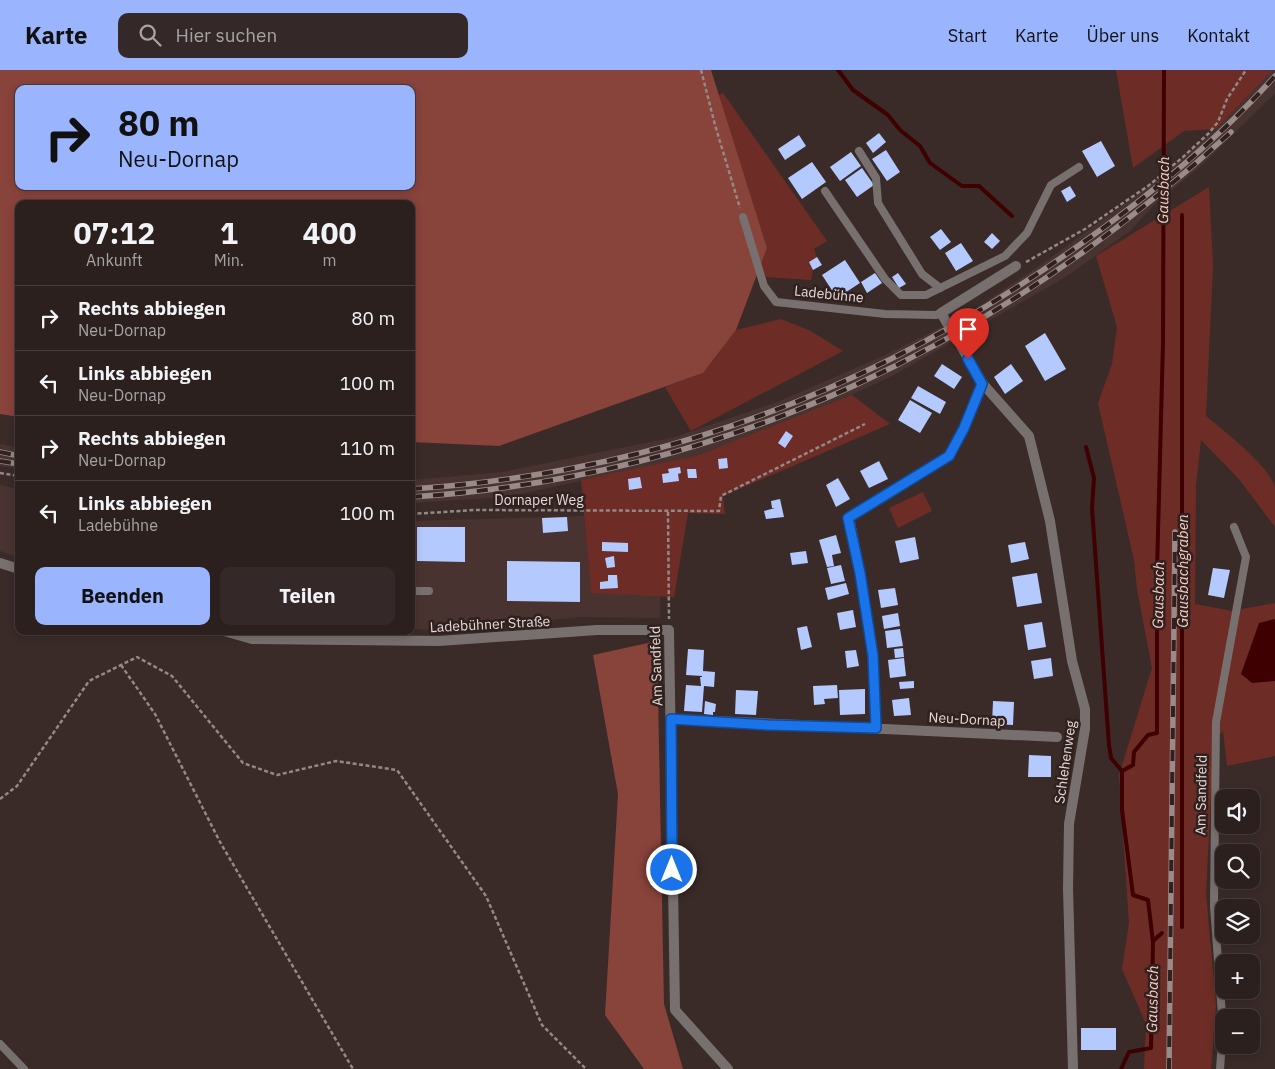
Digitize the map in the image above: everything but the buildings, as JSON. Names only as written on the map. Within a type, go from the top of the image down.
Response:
[{"type":"street","name":"Ladebühne","points":[[941,313],[1016,266]]},
{"type":"street","points":[[941,313],[948,323]]},
{"type":"street","points":[[876,728],[873,656],[860,573],[848,518],[949,456],[964,428],[982,384],[961,346]]},
{"type":"street","name":"Schlehenweg","points":[[982,384],[1029,436],[1050,521],[1072,661],[1085,709],[1085,729],[1069,824],[1068,888],[1073,1069]]},
{"type":"street","points":[[0,563],[15,568]]},
{"type":"street","name":"Ladebühner Straße","points":[[238,635],[252,639],[288,635],[439,641],[597,630],[668,630]]},
{"type":"street","name":"Am Sandfeld","points":[[668,630],[671,719],[674,1010],[728,1069]]},
{"type":"street","name":"Neu-Dornap","points":[[671,719],[1057,737]]},
{"type":"lane","points":[[859,151],[876,178],[878,203],[922,274],[940,288]]},
{"type":"lane","points":[[825,191],[885,279],[901,295],[926,295],[1005,256],[1027,233],[1052,185],[1079,167]]},
{"type":"lane","name":"Ladebühne","points":[[743,217],[764,286],[776,302],[885,314],[936,315],[941,313]]},
{"type":"lane","points":[[1005,256],[1016,266]]},
{"type":"lane","name":"Am Sandfeld","points":[[1220,1069],[1223,1028],[1214,897],[1216,722],[1246,557],[1234,527]]},
{"type":"lane","points":[[415,591],[429,591]]},
{"type":"lane","points":[[0,1044],[24,1069]]},
{"type":"path","points":[[701,70],[715,125],[743,217]]},
{"type":"path","points":[[1016,266],[1040,255],[1085,228],[1148,186],[1183,157],[1218,122],[1227,99],[1246,70]]},
{"type":"path","name":"Dornaper Weg","points":[[415,514],[475,510],[719,511],[721,496],[865,424]]},
{"type":"path","points":[[0,473],[15,475]]},
{"type":"path","name":"Am Sandfeld","points":[[668,512],[668,630]]},
{"type":"path","points":[[0,799],[18,786],[89,681],[137,657],[172,676],[243,763],[277,775],[336,761],[397,770],[486,896],[542,1025],[586,1069]]},
{"type":"path","points":[[121,665],[155,714],[220,842],[353,1069]]},
{"type":"shaded area","points":[[0,70],[711,70],[767,248],[736,330],[703,373],[499,446],[415,442],[415,200],[15,200],[15,416],[0,414]]},
{"type":"shaded area","points":[[1116,70],[1273,70],[1216,129],[1184,131],[1133,168]]},
{"type":"shaded area","points":[[1275,70],[1275,93],[1200,167],[1157,202],[1130,231],[1064,278],[894,375],[817,411],[696,456],[507,497],[415,503],[415,480],[502,472],[675,437],[780,401],[883,356],[964,316],[1039,266],[1133,198],[1216,129]]},
{"type":"shaded area","points":[[723,93],[827,241],[814,249],[817,257],[809,262],[813,270],[811,280],[766,277],[760,266],[767,248],[718,95]]},
{"type":"shaded area","points":[[1209,187],[1213,266],[1206,416],[1256,460],[1272,480],[1275,488],[1275,527],[1239,479],[1201,440],[1196,485],[1195,604],[1232,611],[1275,603],[1275,756],[1227,766],[1223,731],[1214,740],[1206,893],[1216,1005],[1211,1069],[1144,1069],[1146,1024],[1122,969],[1129,923],[1119,775],[1152,668],[1137,589],[1134,560],[1098,403],[1112,364],[1117,327],[1096,256]]},
{"type":"shaded area","points":[[781,319],[809,330],[843,351],[691,431],[665,387],[703,373],[736,330]]},
{"type":"shaded area","points":[[852,395],[890,424],[723,496],[725,514],[688,513],[674,597],[591,593],[581,480],[696,456]]},
{"type":"shaded area","points":[[0,444],[15,447],[15,468],[0,466]]},
{"type":"shaded area","points":[[0,485],[15,488],[15,556],[0,551]]},
{"type":"shaded area","points":[[923,492],[932,511],[898,528],[889,508]]},
{"type":"shaded area","points":[[584,516],[591,592],[660,596],[660,618],[579,617],[453,630],[415,629],[415,521]]},
{"type":"shaded area","points":[[1275,619],[1275,681],[1252,683],[1241,674],[1259,623]]},
{"type":"shaded area","points":[[657,641],[664,1004],[683,1069],[644,1069],[605,1015],[618,794],[593,655]]},
{"type":"waterway","points":[[838,70],[853,90],[888,115],[900,130],[920,146],[930,163],[962,186],[979,186],[1012,216]]},
{"type":"waterway","name":"Gausbach","points":[[1121,1069],[1129,1052],[1151,1048],[1153,942],[1148,900],[1133,895],[1122,810],[1122,771],[1133,765],[1134,752],[1148,735],[1157,733],[1157,571],[1163,342],[1164,70]]},
{"type":"waterway","name":"Gausbachgraben","points":[[1182,215],[1182,927]]},
{"type":"waterway","points":[[1086,447],[1094,478],[1092,508],[1109,745],[1111,758],[1122,771]]},
{"type":"waterway","name":"Gausbachgraben","points":[[1153,941],[1162,933]]},
{"type":"tunnel","points":[[947,323],[961,346]]},
{"type":"railway","points":[[415,489],[503,480],[591,464],[678,443],[762,415],[844,382],[923,342],[1002,297],[1078,246],[1181,167],[1230,123],[1275,76]]},
{"type":"railway","points":[[415,497],[527,484],[640,461],[748,428],[853,386],[953,335],[1050,275],[1142,207],[1231,132]]},
{"type":"railway","points":[[0,452],[15,455]]},
{"type":"railway","points":[[0,461],[15,463]]},
{"type":"railway","points":[[1169,1069],[1175,532]]},
{"type":"route","points":[[672,870],[671,719],[768,725],[876,728],[873,656],[860,573],[848,518],[949,456],[964,428],[982,384],[968,359]]}]
